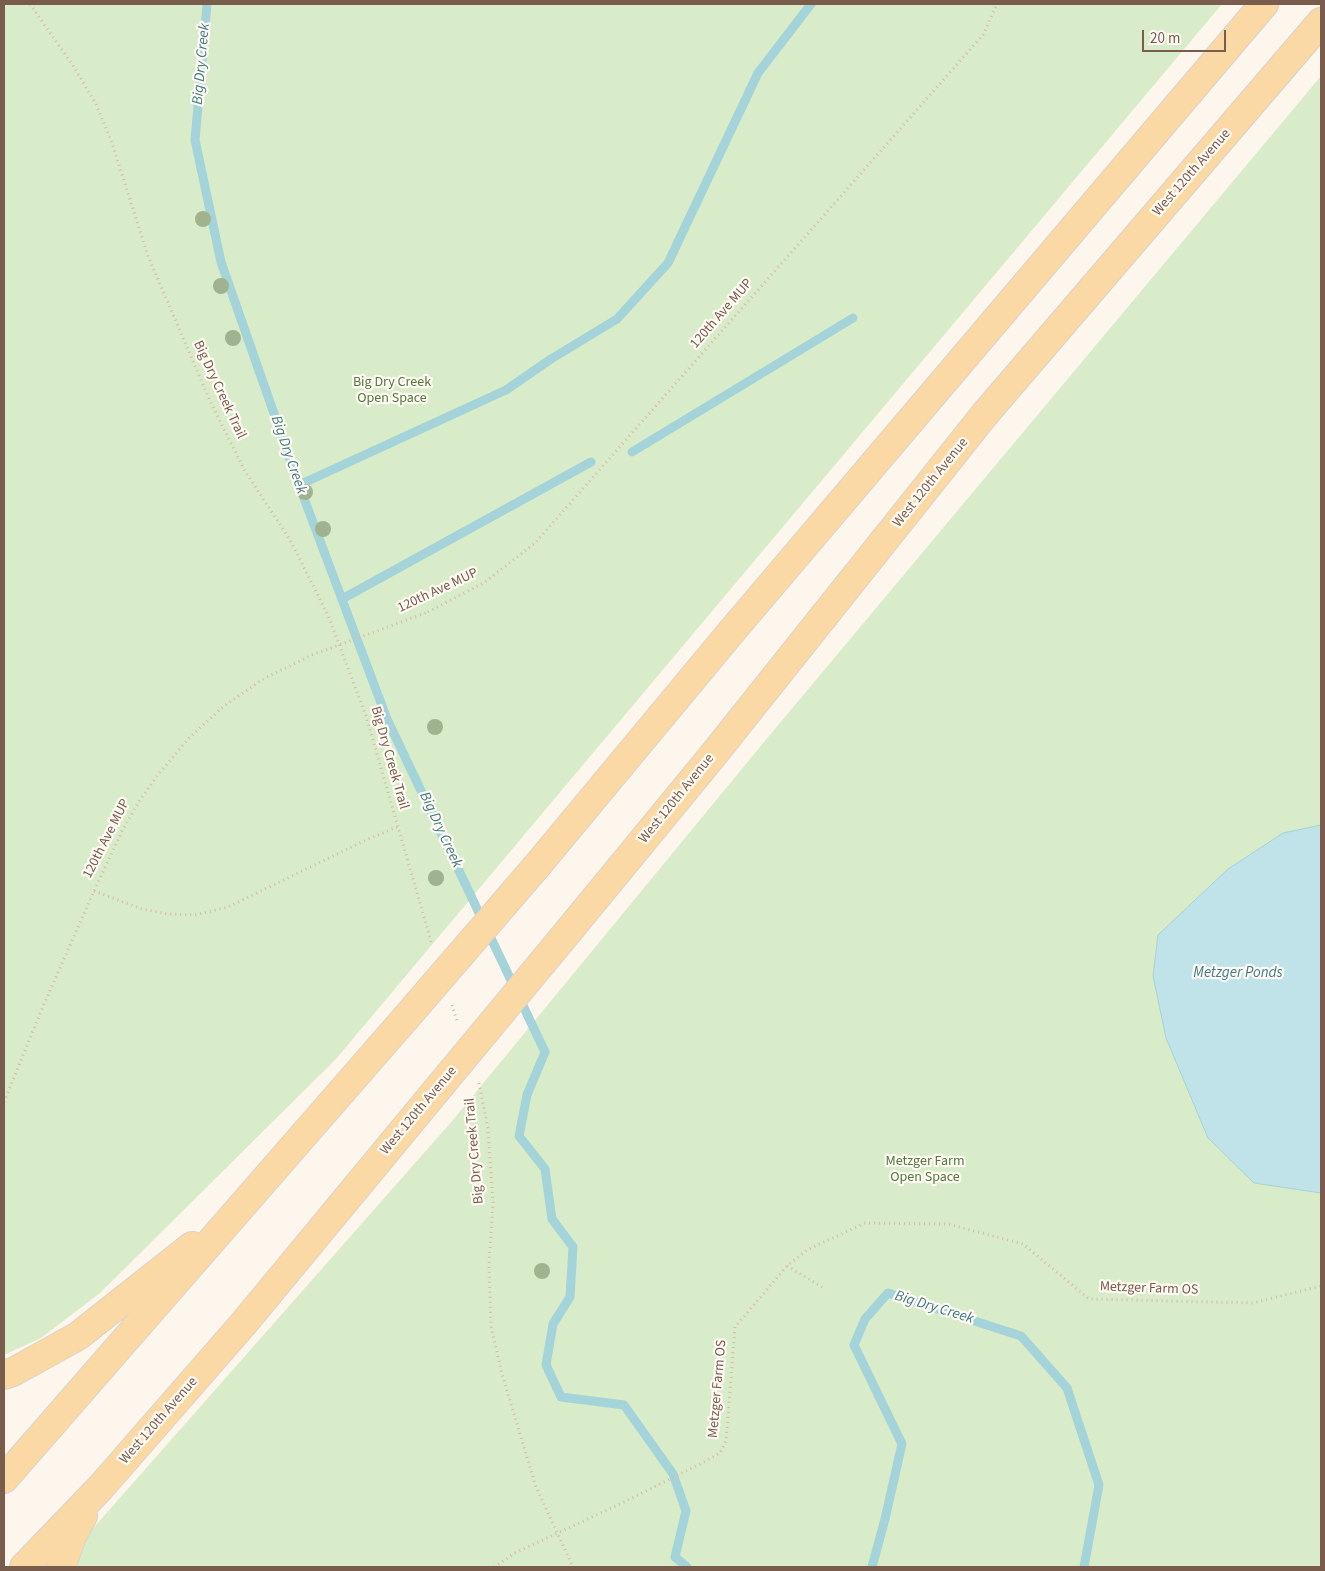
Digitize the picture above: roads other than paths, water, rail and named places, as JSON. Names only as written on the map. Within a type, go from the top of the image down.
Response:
[{"type":"main road","points":[[4,1479],[536,867],[745,616],[1264,4]]},
{"type":"main road","name":"West 120th Avenue","points":[[24,1567],[101,1487],[244,1323],[714,754],[985,414],[1321,22]]},
{"type":"main road","points":[[4,1375],[13,1372],[78,1336],[244,1205]]},
{"type":"main road","points":[[61,1567],[72,1536],[101,1487]]},
{"type":"water","name":"Metzger Ponds","points":[[1321,825],[1321,1193],[1254,1183],[1208,1138],[1166,1038],[1153,976],[1158,935],[1228,869],[1283,833]]},
{"type":"waterway","name":"Big Dry Creek","points":[[207,4],[195,140],[221,262],[299,485],[387,719],[545,1052],[527,1095],[519,1136],[545,1169],[552,1219],[573,1247],[570,1297],[553,1324],[546,1365],[561,1397],[624,1405],[673,1474],[686,1511],[675,1557],[687,1567]]},
{"type":"waterway","points":[[299,485],[506,390],[551,359],[617,319],[668,263],[758,73],[811,4]]},
{"type":"waterway","points":[[632,452],[853,318]]},
{"type":"waterway","points":[[342,599],[591,462]]},
{"type":"waterway","name":"Big Dry Creek","points":[[872,1567],[902,1444],[854,1345],[865,1319],[888,1293],[1021,1336],[1067,1388],[1099,1485],[1084,1567]]},
{"type":"park label","name":"Big Dry Creek Open Space","points":[[392,392]]},
{"type":"park label","name":"Metzger Farm Open Space","points":[[925,1170]]}]
